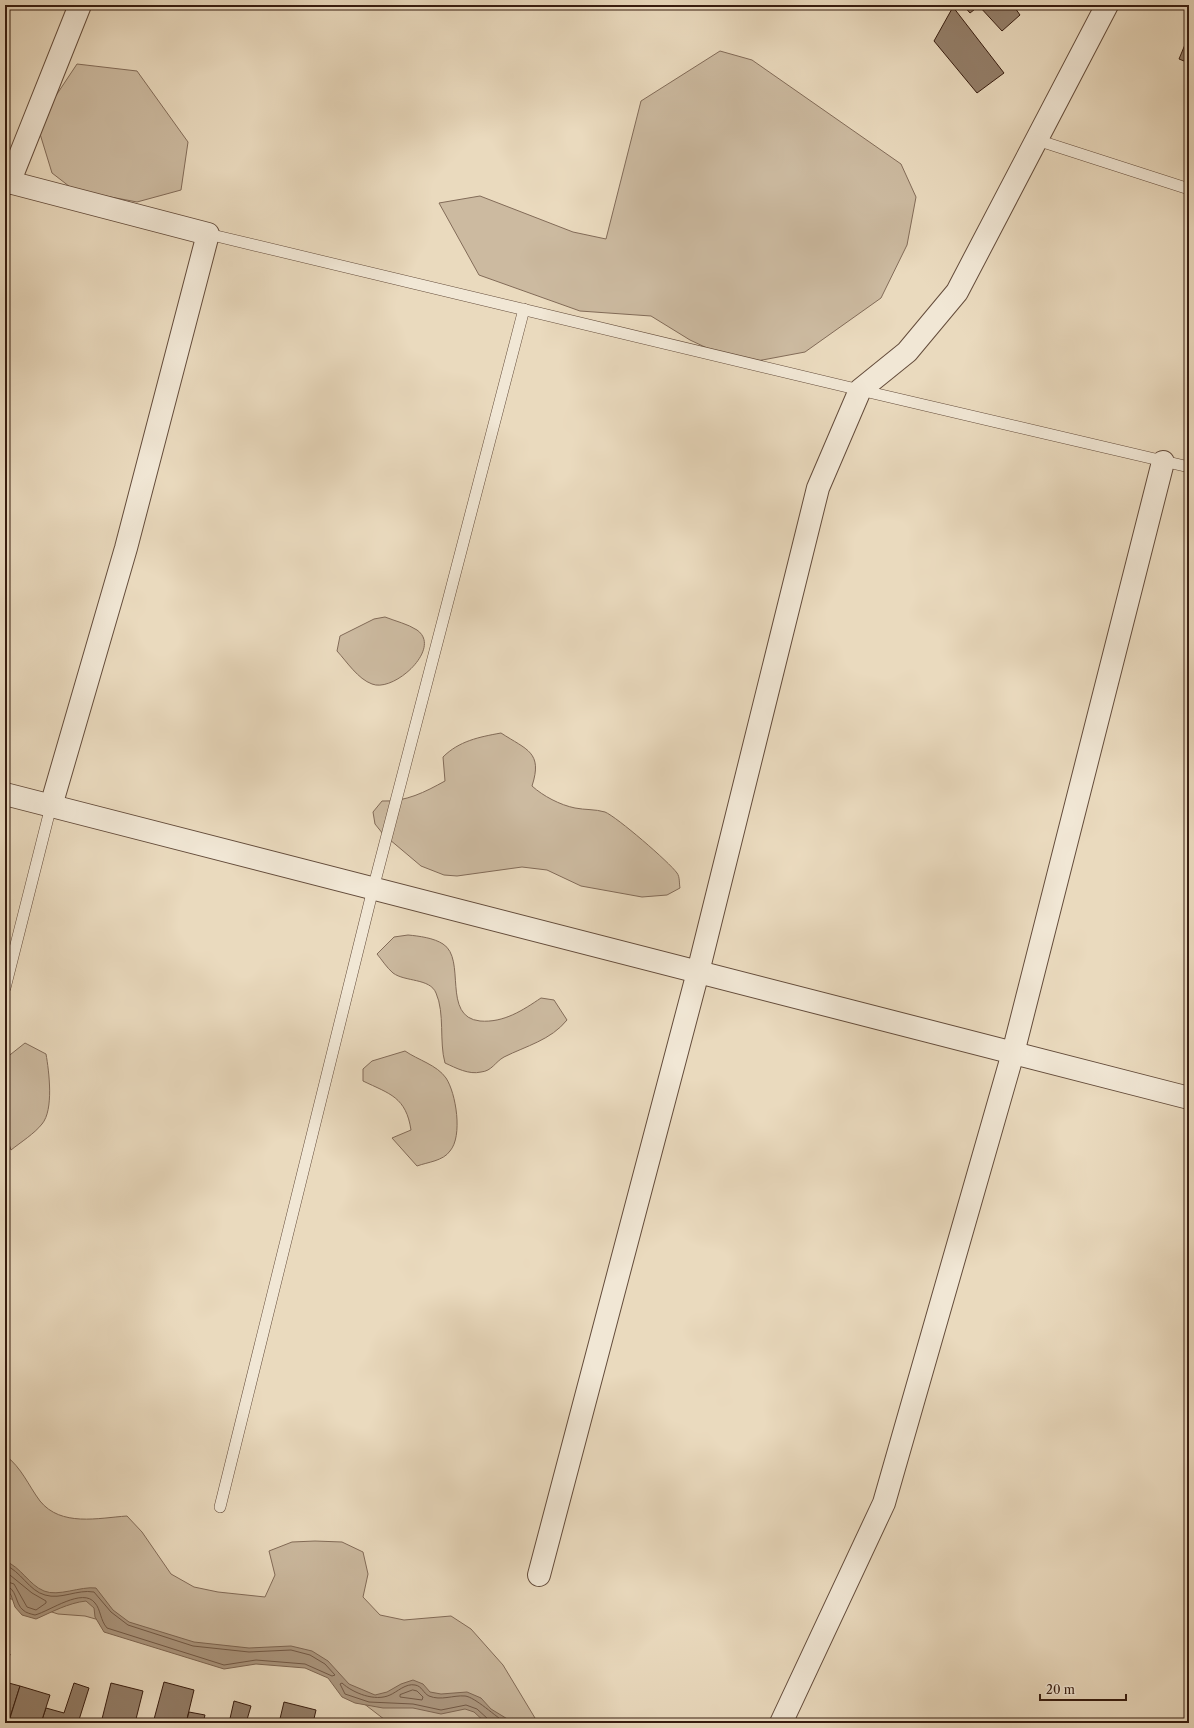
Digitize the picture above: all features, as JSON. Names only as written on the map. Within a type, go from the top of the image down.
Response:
[{"type":"street","points":[[51,806],[126,548],[208,234],[7,182],[80,5]]},
{"type":"street","points":[[539,1575],[698,972],[818,488],[860,390],[907,352],[957,292],[1107,5]]},
{"type":"street","points":[[781,1723],[884,1503],[1013,1053],[1163,462]]},
{"type":"street","points":[[5,794],[1189,1098]]},
{"type":"lane","points":[[1037,140],[1189,189]]},
{"type":"lane","points":[[208,234],[1189,467]]},
{"type":"lane","points":[[220,1507],[372,889],[524,309]]},
{"type":"lane","points":[[5,988],[51,806]]},
{"type":"shaded area","points":[[720,51],[752,60],[901,164],[916,197],[907,245],[881,298],[805,352],[741,364],[690,340],[651,316],[580,311],[479,275],[439,203],[480,196],[573,232],[606,239],[641,101]]},
{"type":"shaded area","points":[[77,64],[137,71],[188,142],[181,190],[137,202],[74,190],[52,173],[37,124]]},
{"type":"shaded area","points":[[385,617],[406,624],[417,630],[423,638],[424,647],[420,657],[403,676],[392,682],[381,685],[372,684],[357,674],[337,651],[340,636],[374,619]]},
{"type":"shaded area","points":[[501,733],[525,748],[534,759],[535,775],[532,786],[536,790],[546,797],[564,805],[605,812],[620,822],[672,867],[678,875],[680,888],[667,895],[642,897],[581,886],[547,870],[522,867],[457,876],[444,875],[421,866],[383,834],[375,824],[373,812],[382,801],[407,798],[445,781],[443,757],[449,752],[470,740]]},
{"type":"shaded area","points":[[408,935],[435,940],[443,944],[450,951],[453,962],[457,999],[461,1009],[468,1017],[480,1021],[505,1018],[513,1015],[541,998],[554,1000],[567,1020],[554,1033],[504,1057],[488,1070],[472,1073],[445,1063],[442,1046],[439,1001],[433,988],[423,982],[404,978],[393,973],[377,954],[394,937]]},
{"type":"shaded area","points":[[25,1043],[46,1054],[50,1090],[48,1110],[46,1118],[39,1128],[11,1150],[5,1133],[5,1061],[6,1058]]},
{"type":"shaded area","points":[[405,1051],[442,1073],[450,1085],[457,1114],[456,1135],[454,1144],[450,1151],[439,1159],[417,1166],[392,1138],[411,1130],[409,1119],[401,1103],[389,1094],[363,1081],[363,1069],[372,1061]]},
{"type":"shaded area","points":[[5,1455],[16,1465],[40,1501],[58,1515],[80,1519],[127,1516],[142,1532],[171,1574],[194,1587],[218,1592],[265,1597],[275,1575],[269,1551],[292,1542],[342,1542],[363,1552],[368,1574],[363,1597],[380,1615],[404,1620],[451,1616],[471,1629],[503,1665],[538,1723],[389,1723],[328,1676],[305,1663],[205,1650],[85,1616],[58,1614],[5,1597]]},
{"type":"water","points":[[5,1561],[16,1567],[34,1585],[50,1593],[84,1588],[96,1588],[113,1610],[129,1622],[194,1642],[249,1648],[291,1646],[312,1651],[328,1661],[349,1684],[375,1695],[387,1692],[401,1684],[413,1680],[423,1684],[430,1692],[441,1694],[467,1692],[481,1698],[491,1709],[514,1723],[486,1723],[474,1712],[465,1709],[441,1714],[413,1708],[383,1708],[355,1703],[342,1697],[328,1678],[305,1668],[256,1664],[224,1669],[104,1632],[95,1617],[94,1608],[86,1601],[66,1606],[36,1619],[22,1615],[15,1607],[11,1595],[5,1588]]},
{"type":"building","points":[[963,5],[1013,5],[1020,15],[1002,31],[979,6],[970,13]]},
{"type":"building","points":[[953,7],[1004,73],[977,93],[934,41]]},
{"type":"building","points":[[1189,35],[1189,63],[1179,59]]},
{"type":"building","points":[[5,1653],[10,1654],[5,1672]]},
{"type":"building","points":[[5,1682],[20,1686],[10,1717],[5,1716]]},
{"type":"building","points":[[164,1682],[194,1690],[186,1723],[153,1723]]},
{"type":"building","points":[[74,1683],[89,1688],[78,1723],[41,1723],[46,1708],[64,1713]]},
{"type":"building","points":[[111,1683],[143,1691],[135,1723],[101,1723]]},
{"type":"building","points":[[20,1686],[50,1695],[41,1723],[29,1723],[10,1718]]},
{"type":"building","points":[[234,1701],[251,1706],[246,1723],[229,1723]]},
{"type":"building","points":[[284,1702],[316,1710],[313,1723],[279,1723]]},
{"type":"building","points":[[189,1712],[205,1715],[203,1723],[186,1723]]}]
